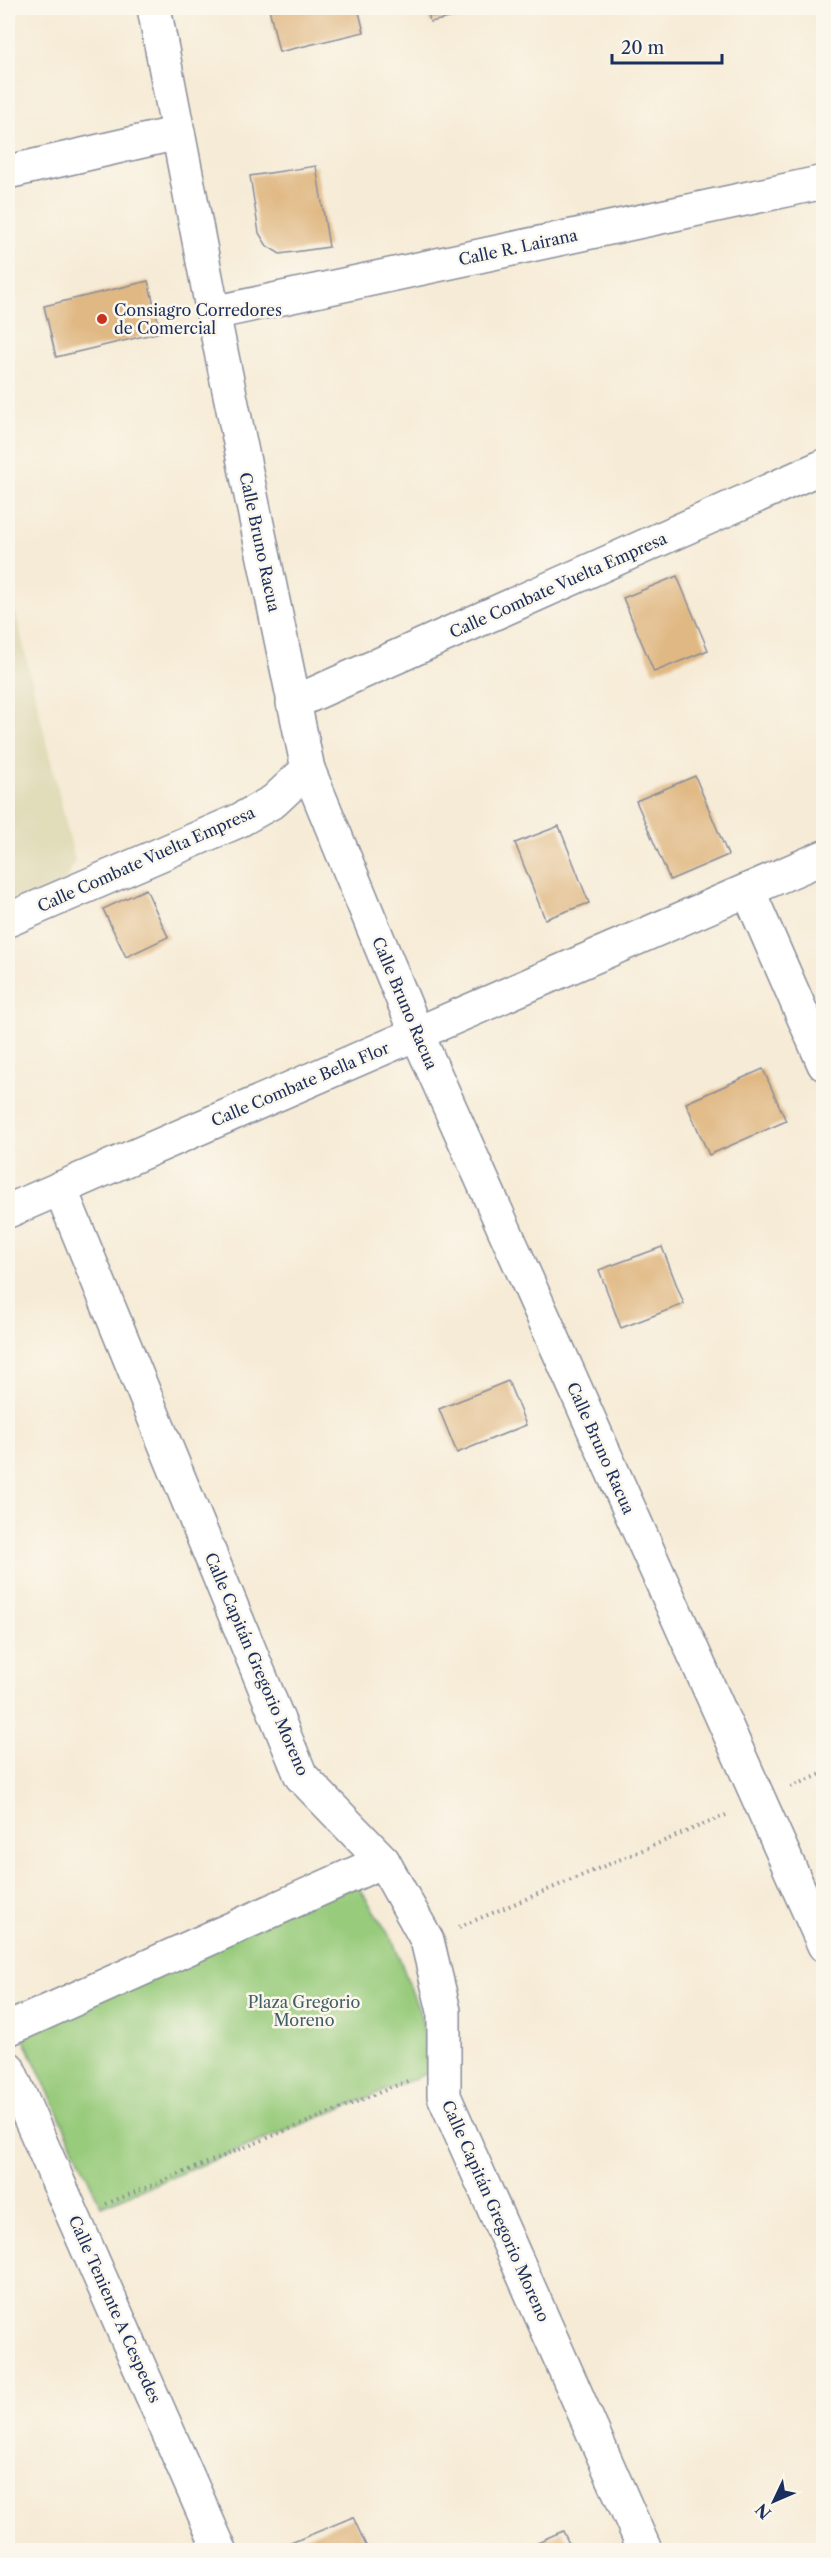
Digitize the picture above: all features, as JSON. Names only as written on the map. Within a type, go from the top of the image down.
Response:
[{"type":"street","name":"Calle Bruno Racua","points":[[154,8],[213,313],[308,769],[417,1034],[824,1945]]},
{"type":"street","points":[[8,172],[178,132]]},
{"type":"street","name":"Calle R. Lairana","points":[[213,313],[824,182]]},
{"type":"street","name":"Calle Combate Vuelta Empresa","points":[[293,703],[824,466]]},
{"type":"street","name":"Calle Combate Vuelta Empresa","points":[[8,920],[238,821],[274,801],[308,769]]},
{"type":"street","name":"Calle Combate Bella Flor","points":[[8,1211],[824,857]]},
{"type":"street","points":[[748,890],[824,1064]]},
{"type":"street","name":"Calle Capitán Gregorio Moreno","points":[[60,1188],[301,1776],[383,1861],[427,1940],[444,2011],[444,2096],[645,2550]]},
{"type":"street","points":[[8,2029],[383,1861]]},
{"type":"street","name":"Calle Teniente A Cespedes","points":[[8,2068],[220,2550]]},
{"type":"path","points":[[427,1940],[824,1773]]},
{"type":"path","points":[[74,2217],[444,2066]]},
{"type":"shaded area","points":[[8,581],[75,861],[62,887],[8,908]]},
{"type":"green space","name":"Plaza Gregorio Moreno","points":[[351,1875],[393,1941],[422,2019],[428,2073],[101,2206],[18,2026]]},
{"type":"building","points":[[269,8],[358,8],[364,32],[279,52]]},
{"type":"building","points":[[427,8],[486,8],[487,10],[430,22]]},
{"type":"building","points":[[316,166],[329,247],[280,254],[267,246],[259,233],[250,176]]},
{"type":"building","name":"Consiagro Corredores de Comercial","points":[[148,281],[161,332],[56,357],[44,306]]},
{"type":"building","points":[[677,576],[708,650],[654,672],[623,598]]},
{"type":"building","points":[[695,776],[728,855],[670,880],[636,801]]},
{"type":"building","points":[[559,826],[589,903],[545,919],[515,843]]},
{"type":"building","points":[[146,889],[168,937],[126,957],[103,909]]},
{"type":"building","points":[[763,1069],[786,1121],[709,1155],[686,1103]]},
{"type":"building","points":[[662,1247],[684,1304],[621,1328],[599,1270]]},
{"type":"building","points":[[508,1381],[526,1425],[457,1453],[439,1409]]},
{"type":"building","points":[[353,2517],[368,2550],[274,2550]]},
{"type":"building","points":[[563,2531],[572,2550],[519,2550]]},
{"type":"place","name":"Consiagro Corredores de Comercial","points":[[102,319]]}]
